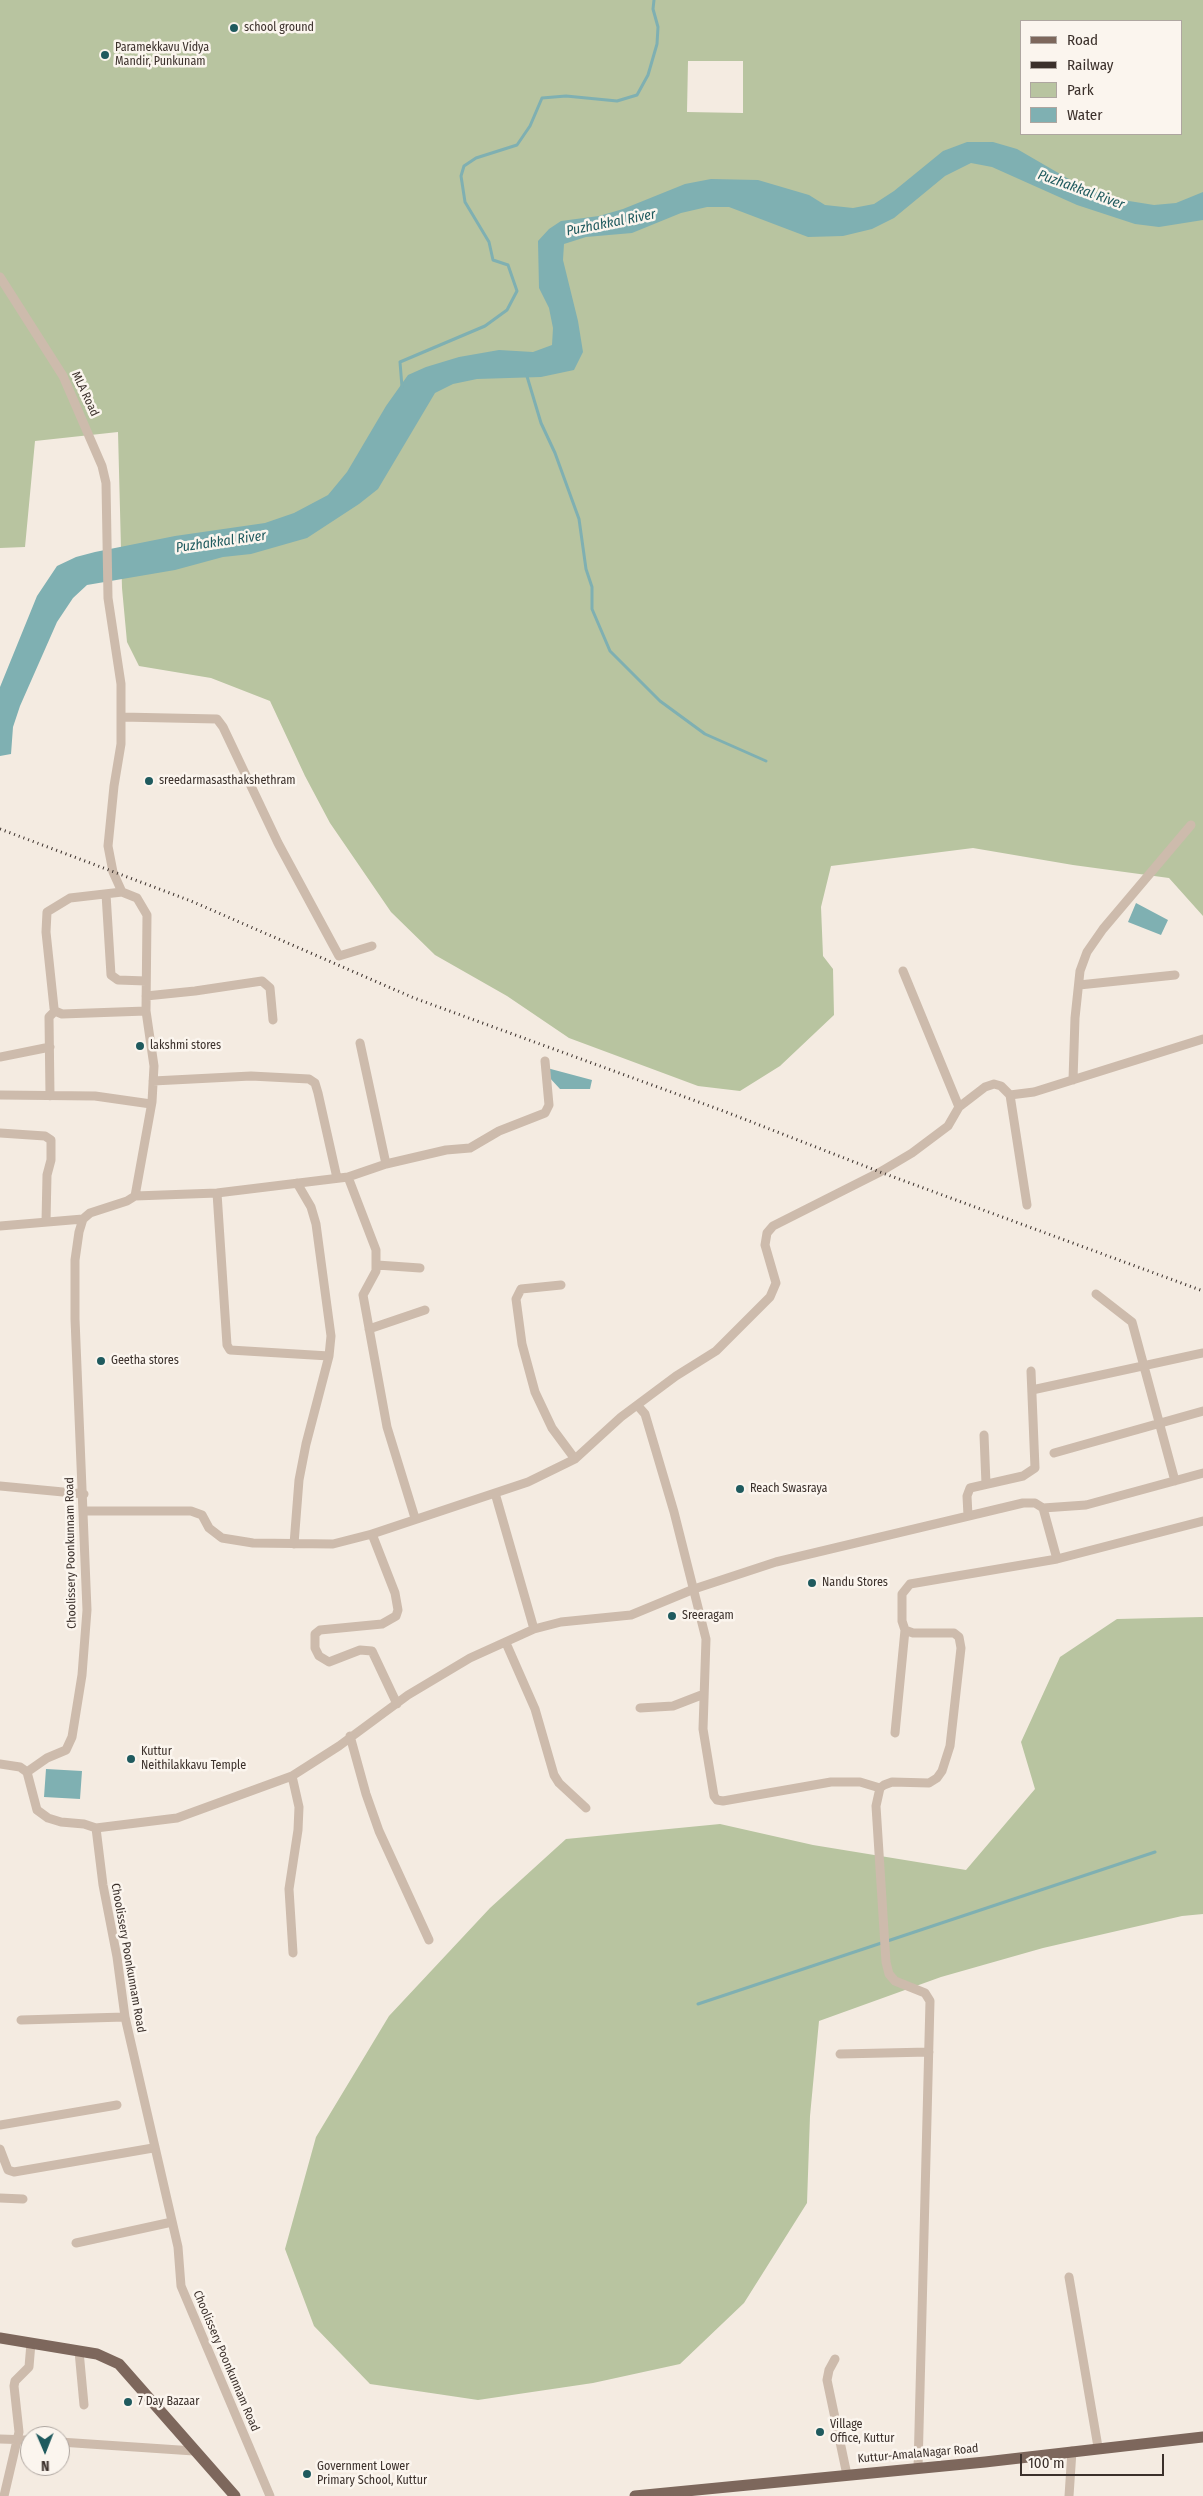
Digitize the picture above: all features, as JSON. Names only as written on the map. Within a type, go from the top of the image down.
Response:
[{"type":"main road","points":[[0,2338],[97,2354],[119,2364],[235,2496]]},
{"type":"main road","name":"Kuttur-AmalaNagar Road","points":[[635,2496],[1203,2437]]},
{"type":"street","name":"MLA Road","points":[[0,278],[63,376],[84,420],[102,466],[106,483],[108,598],[121,684],[121,717]]},
{"type":"street","points":[[122,892],[113,872],[108,846],[114,786],[120,760],[121,717],[217,719],[224,727],[278,843],[339,956],[372,946]]},
{"type":"street","points":[[1073,1080],[1078,985],[1080,971],[1087,952],[1103,929],[1190,825]]},
{"type":"street","points":[[56,1012],[46,940],[45,921],[48,912],[70,898],[122,892],[136,898],[147,915],[146,1012],[154,1066],[151,1104],[135,1196]]},
{"type":"street","points":[[106,894],[111,975],[118,980],[146,981]]},
{"type":"street","points":[[904,971],[959,1107]]},
{"type":"street","points":[[1078,985],[1175,975]]},
{"type":"street","points":[[146,996],[262,981],[270,988],[273,1020]]},
{"type":"street","points":[[56,1012],[62,1014],[146,1012]]},
{"type":"street","points":[[50,1096],[50,1017],[56,1012]]},
{"type":"street","points":[[1010,1095],[1034,1092],[1203,1039]]},
{"type":"street","points":[[360,1042],[386,1164]]},
{"type":"street","points":[[0,1057],[50,1047]]},
{"type":"street","points":[[0,1226],[83,1219],[90,1213],[127,1201],[135,1196],[217,1193],[348,1178],[386,1164],[446,1150],[470,1148],[499,1131],[545,1113],[549,1104],[545,1061]]},
{"type":"street","points":[[153,1081],[251,1076],[309,1079],[315,1083],[318,1093],[337,1178]]},
{"type":"street","points":[[84,1511],[191,1510],[202,1515],[209,1528],[222,1538],[253,1542],[334,1544],[372,1534],[415,1518],[528,1482],[575,1459],[610,1426],[676,1376],[716,1351],[770,1297],[776,1283],[765,1245],[766,1233],[773,1226],[880,1172],[912,1153],[948,1126],[959,1107],[985,1087],[994,1084],[1001,1086],[1010,1095],[1027,1205]]},
{"type":"street","points":[[0,1094],[96,1096],[151,1104]]},
{"type":"street","points":[[0,1133],[45,1136],[51,1140],[51,1160],[47,1175],[46,1222]]},
{"type":"street","points":[[348,1178],[376,1250],[377,1265],[363,1295],[387,1427],[415,1518]]},
{"type":"street","points":[[294,1544],[299,1480],[306,1444],[329,1356],[331,1336],[320,1246],[311,1207],[297,1184]]},
{"type":"street","points":[[217,1193],[227,1344],[230,1350],[329,1356]]},
{"type":"street","name":"Choolissery Poonkunnam Road","points":[[27,1772],[47,1758],[66,1750],[72,1737],[82,1675],[87,1610],[84,1494],[74,1319],[75,1260],[83,1219]]},
{"type":"street","points":[[377,1265],[420,1268]]},
{"type":"street","points":[[561,1286],[521,1290],[516,1299],[522,1344],[535,1392],[552,1428],[575,1459]]},
{"type":"street","points":[[1096,1294],[1132,1322],[1175,1481]]},
{"type":"street","points":[[369,1329],[425,1310]]},
{"type":"street","points":[[1032,1390],[1203,1353]]},
{"type":"street","points":[[968,1516],[968,1491],[986,1484],[1024,1476],[1035,1468],[1031,1370]]},
{"type":"street","points":[[638,1406],[644,1414],[654,1445],[694,1589],[707,1648],[703,1729],[711,1787],[717,1800],[741,1799],[831,1782],[860,1782],[880,1788],[892,1782],[929,1783],[937,1778],[942,1771],[950,1746],[961,1648],[959,1636],[954,1633],[913,1634],[905,1630]]},
{"type":"street","points":[[1054,1453],[1203,1411]]},
{"type":"street","points":[[984,1435],[986,1484]]},
{"type":"street","points":[[0,1764],[20,1767],[27,1772],[37,1810],[48,1818],[61,1822],[84,1824],[96,1828],[177,1818],[292,1776],[339,1746],[350,1736],[398,1704],[408,1695],[470,1658],[534,1629],[561,1622],[631,1615],[694,1589],[776,1562],[1023,1503],[1035,1503],[1043,1508],[1086,1505],[1203,1473]]},
{"type":"street","points":[[0,1486],[84,1494]]},
{"type":"street","points":[[495,1492],[534,1629]]},
{"type":"street","points":[[1043,1508],[1058,1559]]},
{"type":"street","points":[[895,1733],[905,1630],[902,1621],[902,1594],[910,1584],[1058,1559],[1203,1521]]},
{"type":"street","points":[[372,1534],[394,1594],[398,1610],[396,1616],[382,1624],[320,1630],[315,1634],[316,1648],[319,1656],[329,1662],[360,1650],[372,1651],[398,1704]]},
{"type":"street","points":[[506,1643],[535,1709],[554,1775],[559,1783],[586,1808]]},
{"type":"street","points":[[640,1708],[673,1706],[704,1694]]},
{"type":"street","points":[[350,1736],[366,1794],[379,1831],[429,1940]]},
{"type":"street","points":[[292,1776],[299,1807],[298,1830],[289,1889],[293,1953]]},
{"type":"street","points":[[880,1788],[876,1806],[886,1962],[889,1974],[895,1982],[919,1990],[930,2001],[918,2468]]},
{"type":"street","name":"Choolissery Poonkunnam Road","points":[[96,1828],[103,1885],[117,1957],[125,2016],[153,2148],[178,2247],[181,2286],[270,2496]]},
{"type":"street","points":[[21,2020],[125,2016]]},
{"type":"street","points":[[840,2054],[929,2052]]},
{"type":"street","points":[[0,2125],[117,2105]]},
{"type":"street","points":[[0,2149],[8,2170],[14,2172],[153,2148]]},
{"type":"street","points":[[0,2198],[23,2199]]},
{"type":"street","points":[[76,2243],[172,2222]]},
{"type":"street","points":[[1068,2277],[1098,2448]]},
{"type":"street","points":[[4,2496],[17,2440],[19,2417],[14,2386],[15,2381],[30,2367],[31,2343]]},
{"type":"street","points":[[79,2351],[84,2405]]},
{"type":"street","points":[[835,2359],[828,2370],[828,2380],[847,2475]]},
{"type":"street","points":[[0,2439],[17,2440]]},
{"type":"street","points":[[70,2443],[194,2450]]},
{"type":"street","points":[[1069,2496],[1072,2451]]},
{"type":"green space","points":[[0,0],[1203,0],[1203,916],[1169,878],[1073,865],[973,848],[831,866],[821,907],[823,956],[833,969],[834,1015],[780,1066],[740,1091],[698,1086],[569,1038],[507,996],[435,955],[391,912],[330,823],[305,776],[270,701],[211,678],[139,666],[127,642],[122,588],[118,432],[35,441],[25,547],[0,548]],"holes":[[[688,61],[743,61],[743,113],[687,112]]]},
{"type":"green space","points":[[1203,1617],[1203,1914],[1182,1916],[1043,1948],[941,1977],[819,2021],[810,2116],[807,2203],[744,2303],[680,2364],[593,2383],[478,2400],[370,2384],[314,2326],[285,2249],[316,2137],[389,2016],[490,1908],[566,1839],[720,1824],[813,1845],[966,1870],[1035,1789],[1021,1742],[1060,1657],[1117,1619]]},
{"type":"water","name":"Puzhakkal River","points":[[967,142],[993,142],[1017,149],[1067,178],[1096,192],[1129,201],[1154,205],[1176,203],[1203,192],[1203,220],[1159,227],[1135,224],[1077,205],[992,167],[971,163],[945,176],[894,218],[872,229],[843,236],[808,237],[729,207],[707,207],[681,213],[632,233],[586,237],[564,244],[563,260],[578,321],[583,352],[574,370],[541,377],[477,379],[453,384],[435,393],[378,489],[359,504],[307,538],[251,554],[223,557],[175,570],[87,585],[73,598],[57,622],[20,706],[13,727],[11,754],[0,756],[0,687],[37,596],[57,566],[76,557],[95,552],[175,536],[265,523],[294,513],[328,495],[347,472],[386,406],[408,375],[426,367],[459,357],[499,350],[533,352],[552,345],[553,328],[549,308],[539,288],[538,241],[549,229],[561,221],[599,216],[623,209],[685,184],[711,179],[758,180],[809,195],[825,205],[853,208],[874,204],[894,191],[943,151]]},
{"type":"water","points":[[1136,903],[1168,920],[1161,935],[1128,922]]},
{"type":"water","points":[[547,1068],[592,1080],[590,1089],[560,1089],[548,1076]]},
{"type":"water","points":[[46,1769],[82,1771],[80,1799],[44,1797]]},
{"type":"waterway","points":[[402,387],[400,362],[485,326],[507,310],[517,291],[508,265],[493,260],[489,242],[465,202],[461,176],[464,166],[476,158],[517,145],[530,126],[542,98],[566,96],[617,101],[637,95],[648,75],[657,44],[658,27],[653,9],[654,0]]},
{"type":"waterway","points":[[526,373],[541,423],[555,453],[579,519],[586,569],[592,587],[592,609],[610,651],[660,701],[705,734],[766,761]]},
{"type":"waterway","points":[[698,2004],[1155,1852]]},
{"type":"railway","points":[[0,829],[191,901],[414,998],[726,1112],[880,1172],[1203,1291]]},
{"type":"place","name":"school ground","points":[[234,28]]},
{"type":"place","name":"Paramekkavu Vidya Mandir, Punkunam","points":[[105,55]]},
{"type":"place","name":"sreedarmasasthakshethram","points":[[149,781]]},
{"type":"place","name":"lakshmi stores","points":[[140,1046]]},
{"type":"place","name":"Geetha stores","points":[[101,1361]]},
{"type":"place","name":"Reach Swasraya","points":[[740,1489]]},
{"type":"place","name":"Nandu Stores","points":[[812,1583]]},
{"type":"place","name":"Sreeragam","points":[[672,1616]]},
{"type":"place","name":"Kuttur Neithilakkavu Temple","points":[[131,1759]]},
{"type":"place","name":"7 Day Bazaar","points":[[128,2402]]},
{"type":"place","name":"Village Office, Kuttur","points":[[820,2432]]},
{"type":"place","name":"Government Lower Primary School, Kuttur","points":[[307,2474]]}]
